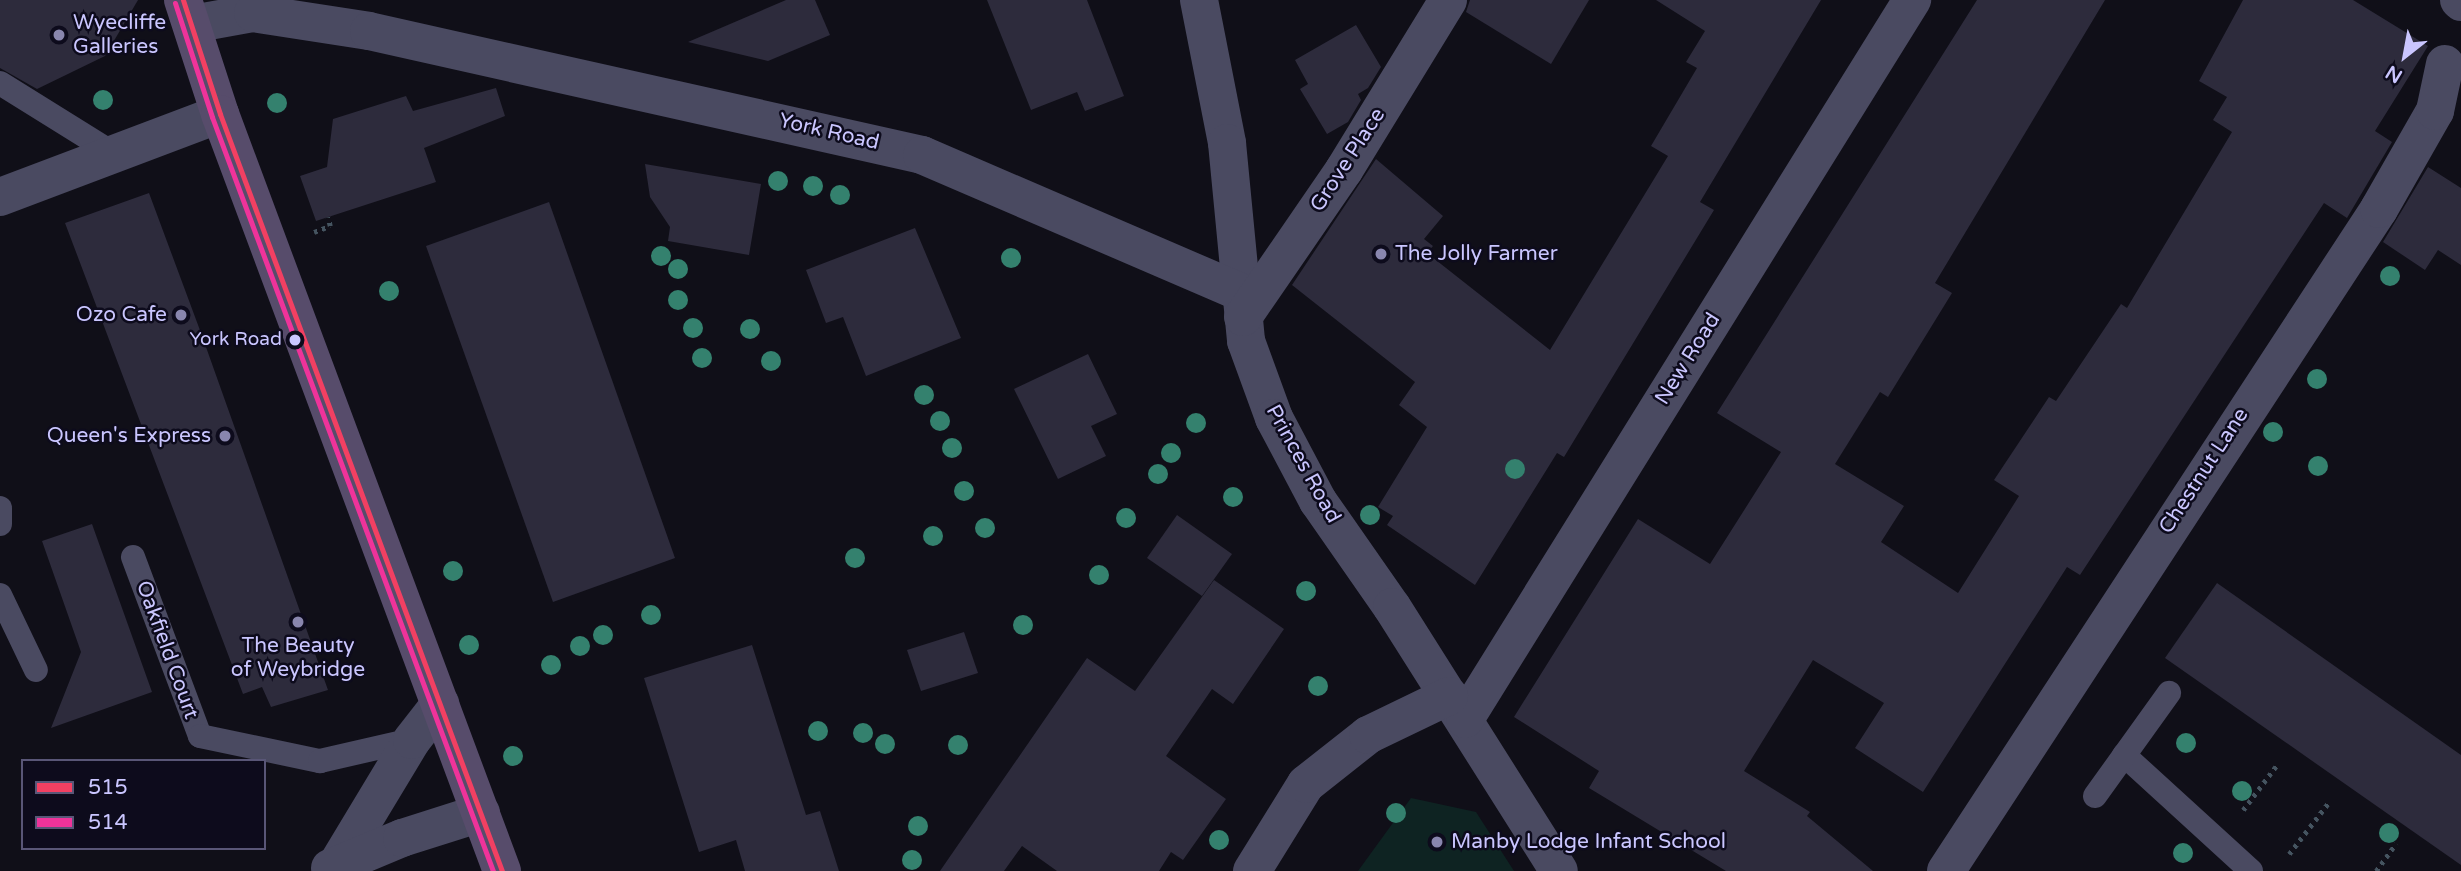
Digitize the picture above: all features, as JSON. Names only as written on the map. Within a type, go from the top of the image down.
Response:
[{"type":"main road","points":[[187,12],[220,114],[502,871]]},
{"type":"street","name":"Princes Road","points":[[1199,0],[1227,143],[1245,341],[1274,418],[1318,501],[1457,707],[1559,871]]},
{"type":"street","name":"Grove Place","points":[[1241,304],[1344,170],[1448,0]]},
{"type":"street","name":"New Road","points":[[1457,707],[1912,0]]},
{"type":"street","name":"York Road","points":[[187,12],[253,13],[369,31],[922,155],[1241,304]]},
{"type":"street","name":"Chestnut Lane","points":[[1946,871],[2378,209],[2435,111],[2445,64]]},
{"type":"street","points":[[0,197],[111,152],[220,114]]},
{"type":"street","points":[[332,866],[412,740],[440,704]]},
{"type":"street","points":[[1252,871],[1306,783],[1368,735],[1457,707]]},
{"type":"street","points":[[332,866],[481,813]]},
{"type":"lane","points":[[0,83],[111,152]]},
{"type":"lane","points":[[0,508],[0,524]]},
{"type":"lane","name":"Oakfield Court","points":[[133,557],[200,736],[320,761],[412,740]]},
{"type":"lane","points":[[0,595],[36,670]]},
{"type":"lane","points":[[2095,796],[2169,693]]},
{"type":"lane","points":[[2124,755],[2251,871]]},
{"type":"path","points":[[2241,812],[2276,766]]},
{"type":"path","points":[[2288,855],[2329,802]]},
{"type":"path","points":[[2376,871],[2396,844]]},
{"type":"green space","name":"Manby Lodge Infant School","points":[[1411,798],[1476,812],[1514,871],[1358,871]]},
{"type":"building","name":"Wyecliffe Galleries","points":[[0,0],[138,0],[105,56],[37,89],[0,68]]},
{"type":"building","points":[[786,0],[815,0],[830,35],[768,61],[688,42]]},
{"type":"building","points":[[987,0],[1087,0],[1124,96],[1085,111],[1077,92],[1031,110]]},
{"type":"building","points":[[1470,0],[1589,0],[1551,64],[1466,12]]},
{"type":"building","points":[[1656,0],[1821,0],[1700,202],[1714,210],[1564,457],[1557,453],[1475,585],[1387,525],[1393,516],[1378,507],[1427,427],[1399,405],[1415,382],[1292,285],[1376,159],[1443,216],[1424,239],[1433,246],[1427,253],[1550,350],[1668,156],[1651,146],[1697,68],[1686,62],[1705,31]]},
{"type":"building","points":[[1977,0],[2105,0],[1935,283],[1952,293],[1888,397],[1880,392],[1835,464],[1904,506],[1881,542],[1958,593],[2019,496],[1994,480],[2049,397],[2056,401],[2121,304],[2127,308],[2232,132],[2213,120],[2227,97],[2199,81],[2243,0],[2353,0],[2428,46],[2375,131],[2392,142],[2347,218],[2324,203],[2080,575],[2067,567],[1923,792],[1855,748],[1884,703],[1813,660],[1744,771],[1810,812],[1807,816],[1873,871],[1726,871],[1589,788],[1599,771],[1514,717],[1638,519],[1710,564],[1781,452],[1717,413]]},
{"type":"building","points":[[1356,25],[1381,67],[1368,88],[1358,94],[1361,100],[1348,122],[1327,134],[1300,89],[1308,84],[1295,60]]},
{"type":"building","points":[[496,88],[505,116],[424,148],[436,182],[316,221],[300,176],[327,167],[333,119],[406,96],[413,111]]},
{"type":"building","points":[[645,164],[761,184],[749,255],[668,241],[670,227],[650,197]]},
{"type":"building","points":[[2428,167],[2461,188],[2461,265],[2438,250],[2425,270],[2383,242]]},
{"type":"building","points":[[149,193],[328,690],[271,707],[262,687],[243,694],[65,223]]},
{"type":"building","points":[[549,202],[675,558],[553,602],[426,246]]},
{"type":"building","points":[[915,228],[961,338],[866,376],[843,317],[826,323],[806,270]]},
{"type":"building","points":[[1088,354],[1117,414],[1091,426],[1106,456],[1058,479],[1014,389]]},
{"type":"building","points":[[1177,515],[1232,554],[1202,596],[1147,558]]},
{"type":"building","points":[[92,524],[152,692],[51,728],[81,652],[42,541]]},
{"type":"building","points":[[1214,580],[1284,629],[1233,704],[1212,689],[1166,756],[1226,799],[1183,860],[1171,852],[1159,871],[1057,871],[1022,846],[1004,871],[940,871],[1087,658],[1135,691]]},
{"type":"building","points":[[2217,583],[2461,755],[2461,865],[2165,658]]},
{"type":"building","points":[[964,632],[978,673],[921,691],[907,650]]},
{"type":"building","points":[[752,645],[806,815],[820,811],[839,871],[745,871],[736,840],[699,852],[644,678]]},
{"type":"transit line","name":"515","points":[[183,0],[220,114],[502,871]]},
{"type":"transit line","name":"514","points":[[175,3],[212,117],[493,871]]},
{"type":"place","name":"Wyecliffe Galleries","points":[[59,35]]},
{"type":"place","name":"The Jolly Farmer","points":[[1381,254]]},
{"type":"place","name":"Ozo Cafe","points":[[181,315]]},
{"type":"place","name":"York Road","points":[[295,340]]},
{"type":"place","name":"Queen's Express","points":[[225,436]]},
{"type":"place","name":"The Beauty of Weybridge","points":[[298,622]]},
{"type":"place","name":"Manby Lodge Infant School","points":[[1437,842]]}]
